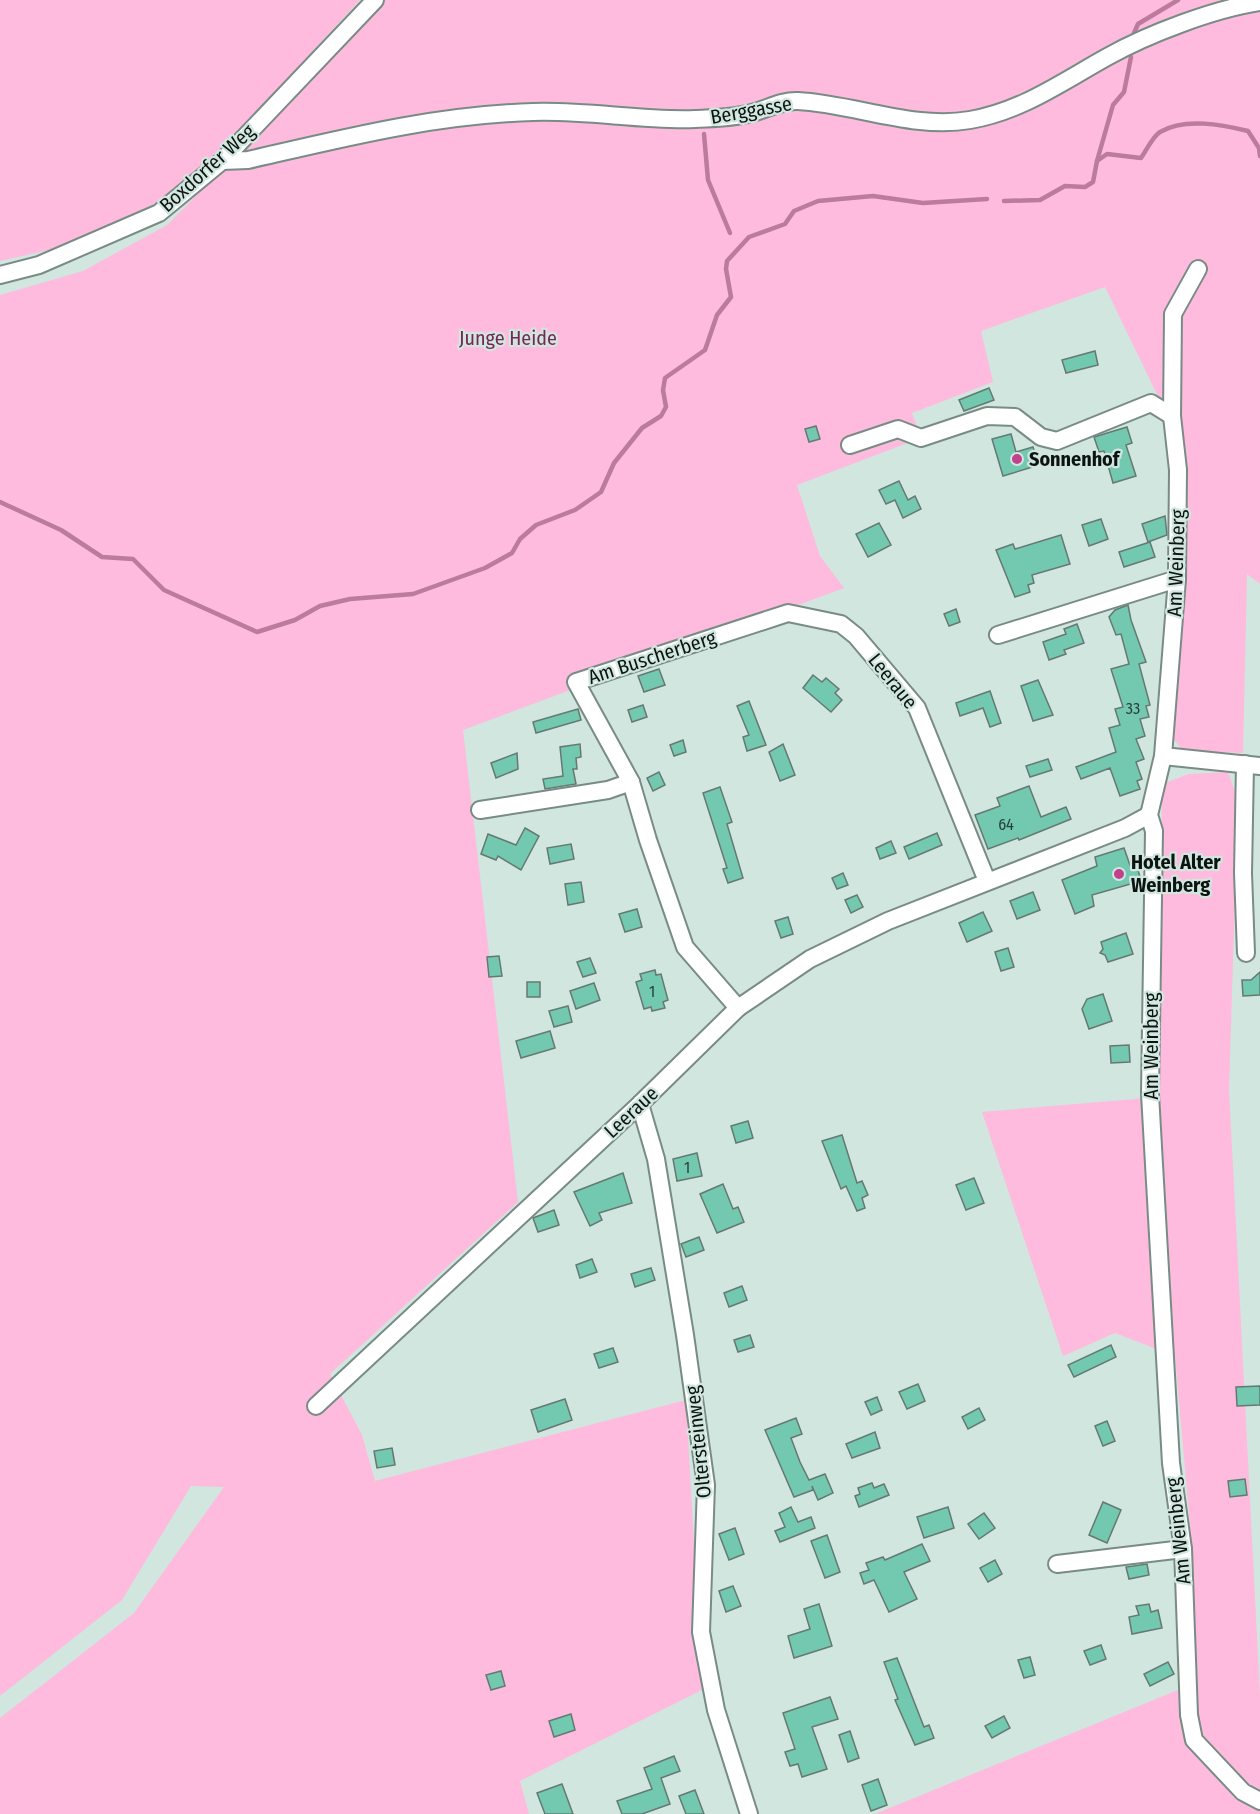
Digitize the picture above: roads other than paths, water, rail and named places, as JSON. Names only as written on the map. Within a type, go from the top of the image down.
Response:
[{"type":"street","name":"Boxdorfer Weg","points":[[0,275],[39,265],[159,213],[222,160],[375,0]]},
{"type":"street","name":"Berggasse","points":[[222,160],[248,160],[454,117],[534,112],[598,113],[670,120],[746,115],[795,101],[920,120],[966,121],[1001,114],[1051,90],[1143,39],[1258,1]]},
{"type":"street","name":"Am Weinberg","points":[[1198,269],[1173,314],[1172,416],[1178,470],[1177,579],[1162,756],[1149,815],[1154,831],[1150,1094],[1171,1463],[1183,1549],[1187,1691],[1194,1740],[1243,1792],[1260,1801]]},
{"type":"street","points":[[850,445],[898,429],[921,438],[987,416],[1016,417],[1041,436],[1057,441],[1151,403],[1172,416]]},
{"type":"street","points":[[998,635],[1177,579]]},
{"type":"street","name":"Am Buscherberg","points":[[738,1008],[685,947],[648,840],[631,782],[576,682],[788,613],[841,624]]},
{"type":"street","name":"Leeraue","points":[[841,624],[871,653],[917,708],[987,881]]},
{"type":"street","points":[[1162,756],[1252,765],[1243,873],[1246,953]]},
{"type":"street","points":[[480,810],[608,790],[631,782]]},
{"type":"street","name":"Leeraue","points":[[316,1406],[640,1104],[738,1008],[810,959],[888,921],[1125,828],[1149,815]]},
{"type":"street","name":"Oltersteinweg","points":[[640,1104],[656,1159],[685,1335],[706,1485],[701,1632],[716,1710],[749,1814]]},
{"type":"street","points":[[1057,1564],[1183,1549]]},
{"type":"waterway","points":[[1134,33],[1138,24],[1178,0]]},
{"type":"waterway","points":[[1097,161],[1113,105],[1124,92],[1131,57]]},
{"type":"waterway","points":[[1004,201],[1040,200],[1065,186],[1085,187],[1093,182],[1097,161],[1107,154],[1141,158],[1157,134],[1170,127],[1181,125],[1216,125],[1248,131],[1259,148],[1260,156]]},
{"type":"waterway","points":[[704,134],[708,180],[730,233]]},
{"type":"waterway","points":[[0,502],[61,530],[102,557],[133,559],[164,590],[257,632],[295,620],[320,606],[350,599],[413,594],[485,568],[512,553],[520,539],[536,525],[575,510],[601,492],[614,463],[642,428],[661,416],[666,407],[663,390],[665,378],[705,350],[717,315],[731,297],[726,269],[727,261],[749,237],[785,224],[794,211],[818,201],[873,196],[923,203],[987,199]]},
{"type":"place","name":"Sonnenhof","points":[[1017,459]]},
{"type":"place","name":"Hotel Alter Weinberg","points":[[1119,874]]},
{"type":"park label","name":"Junge Heide","points":[[508,338]]}]
